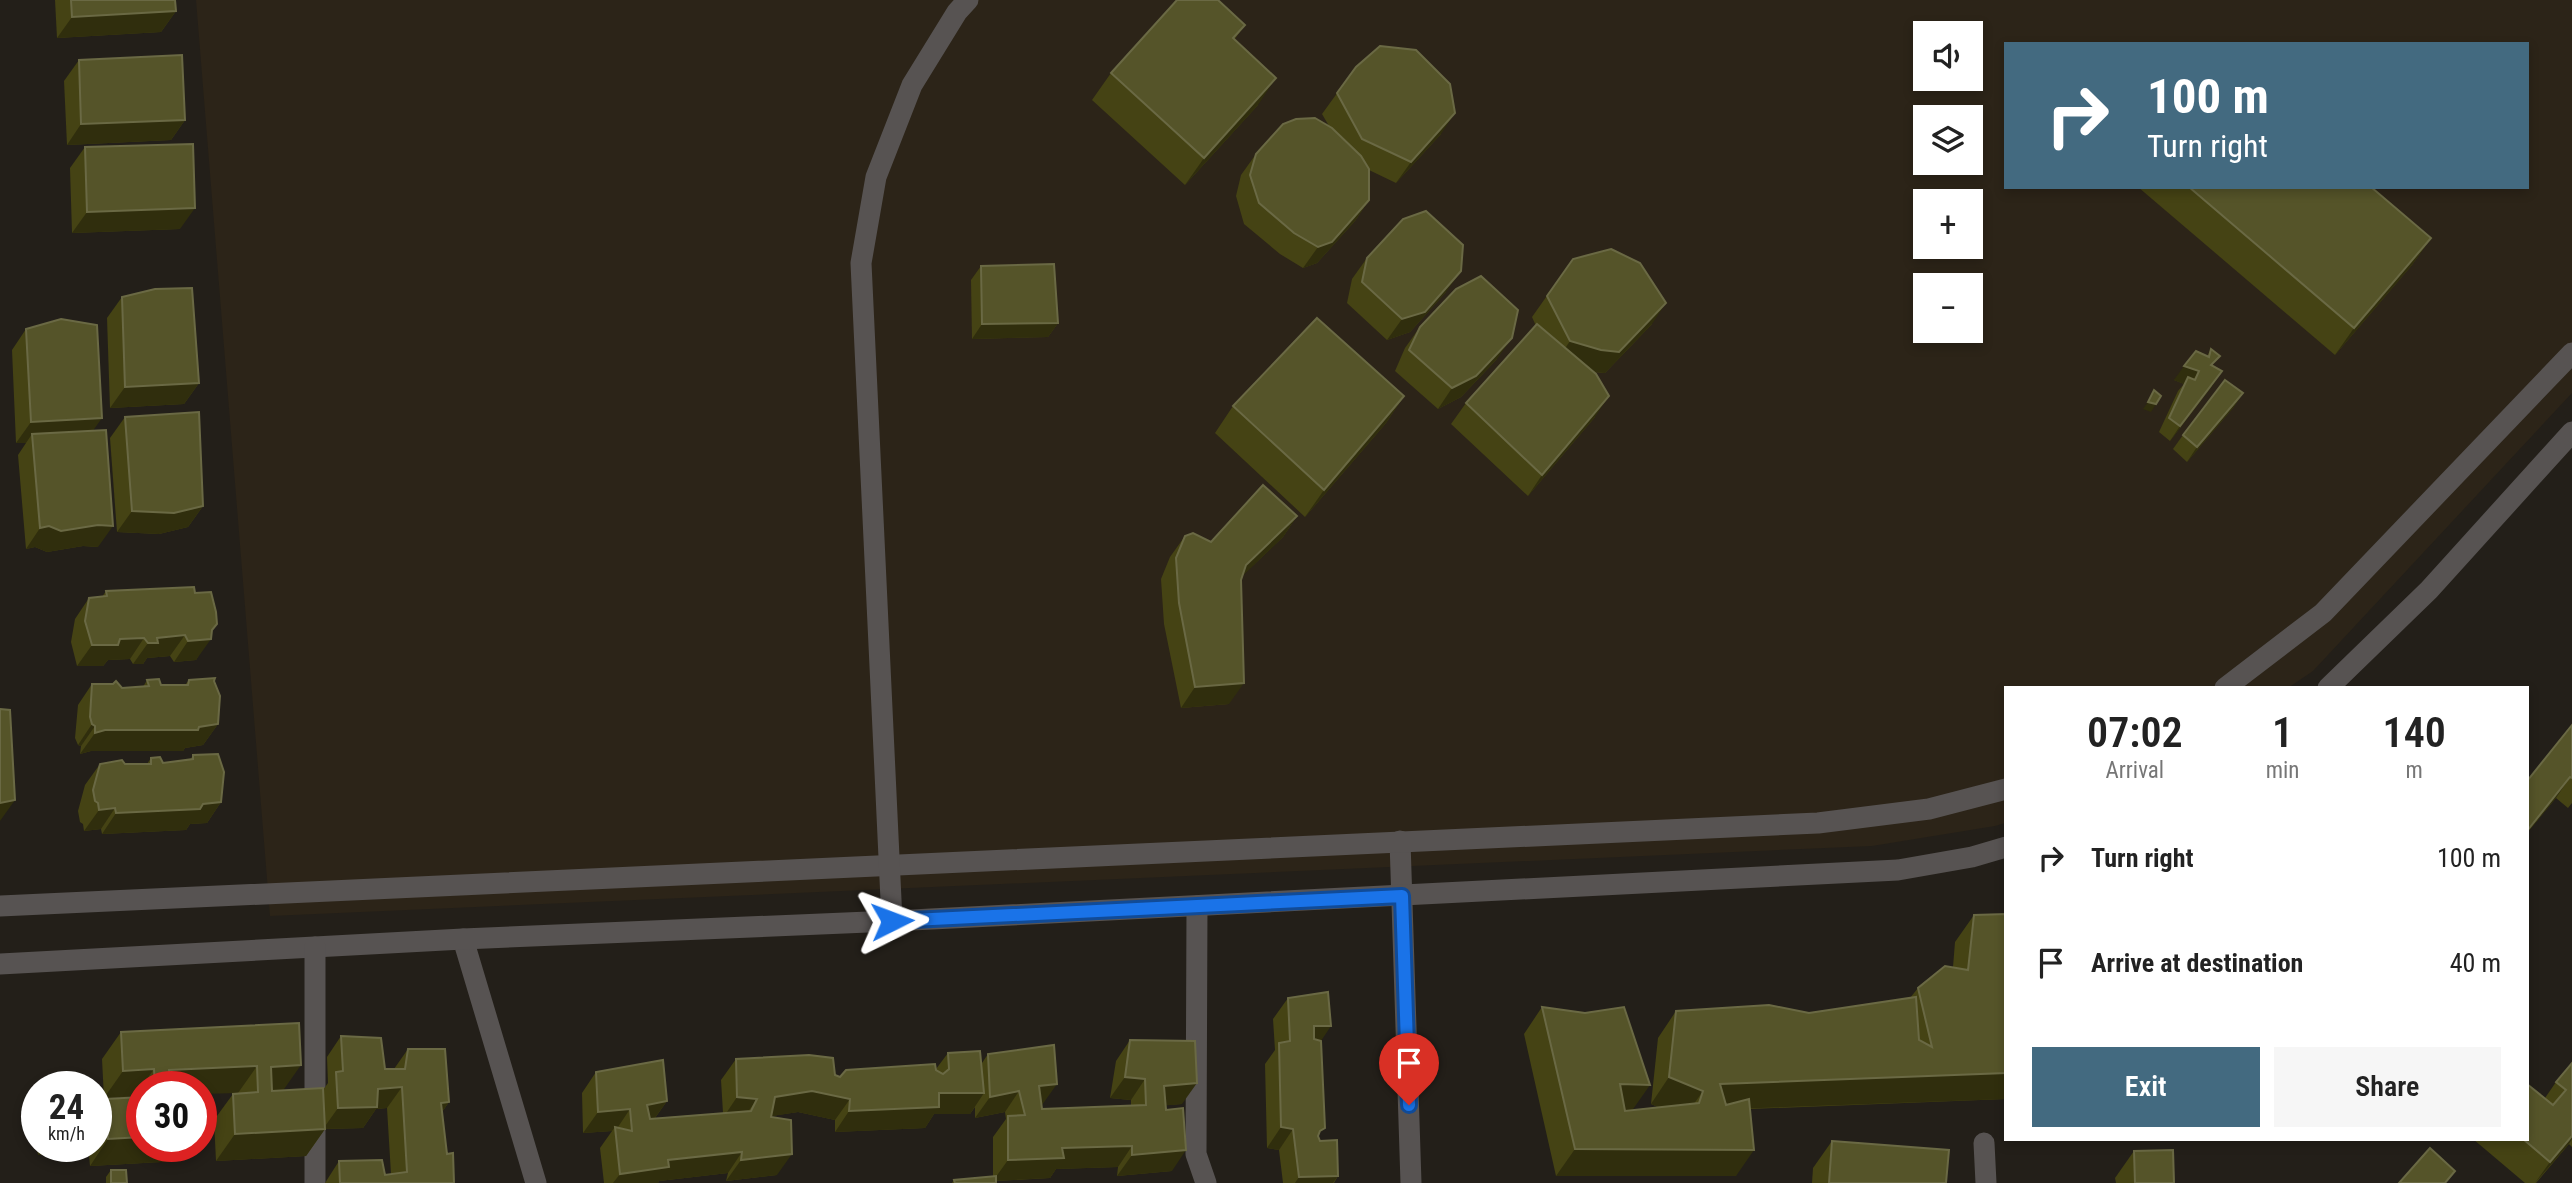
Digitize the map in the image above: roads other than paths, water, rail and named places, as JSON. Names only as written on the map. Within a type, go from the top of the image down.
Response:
[{"type":"street","points":[[892,921],[861,263],[876,177],[912,85],[957,12],[968,0]]},
{"type":"street","points":[[2228,686],[2323,613],[2568,365]]},
{"type":"street","points":[[2331,686],[2429,590],[2572,432]]},
{"type":"street","points":[[0,906],[1818,823],[1929,809],[2004,790]]},
{"type":"street","points":[[1400,841],[1411,1183]]},
{"type":"street","points":[[0,964],[1898,870],[1972,857],[2004,848]]},
{"type":"street","points":[[1197,906],[1196,1154],[1206,1183]]},
{"type":"street","points":[[463,939],[536,1183]]},
{"type":"street","points":[[315,947],[315,1183]]},
{"type":"street","points":[[1984,1143],[1986,1183]]}]
